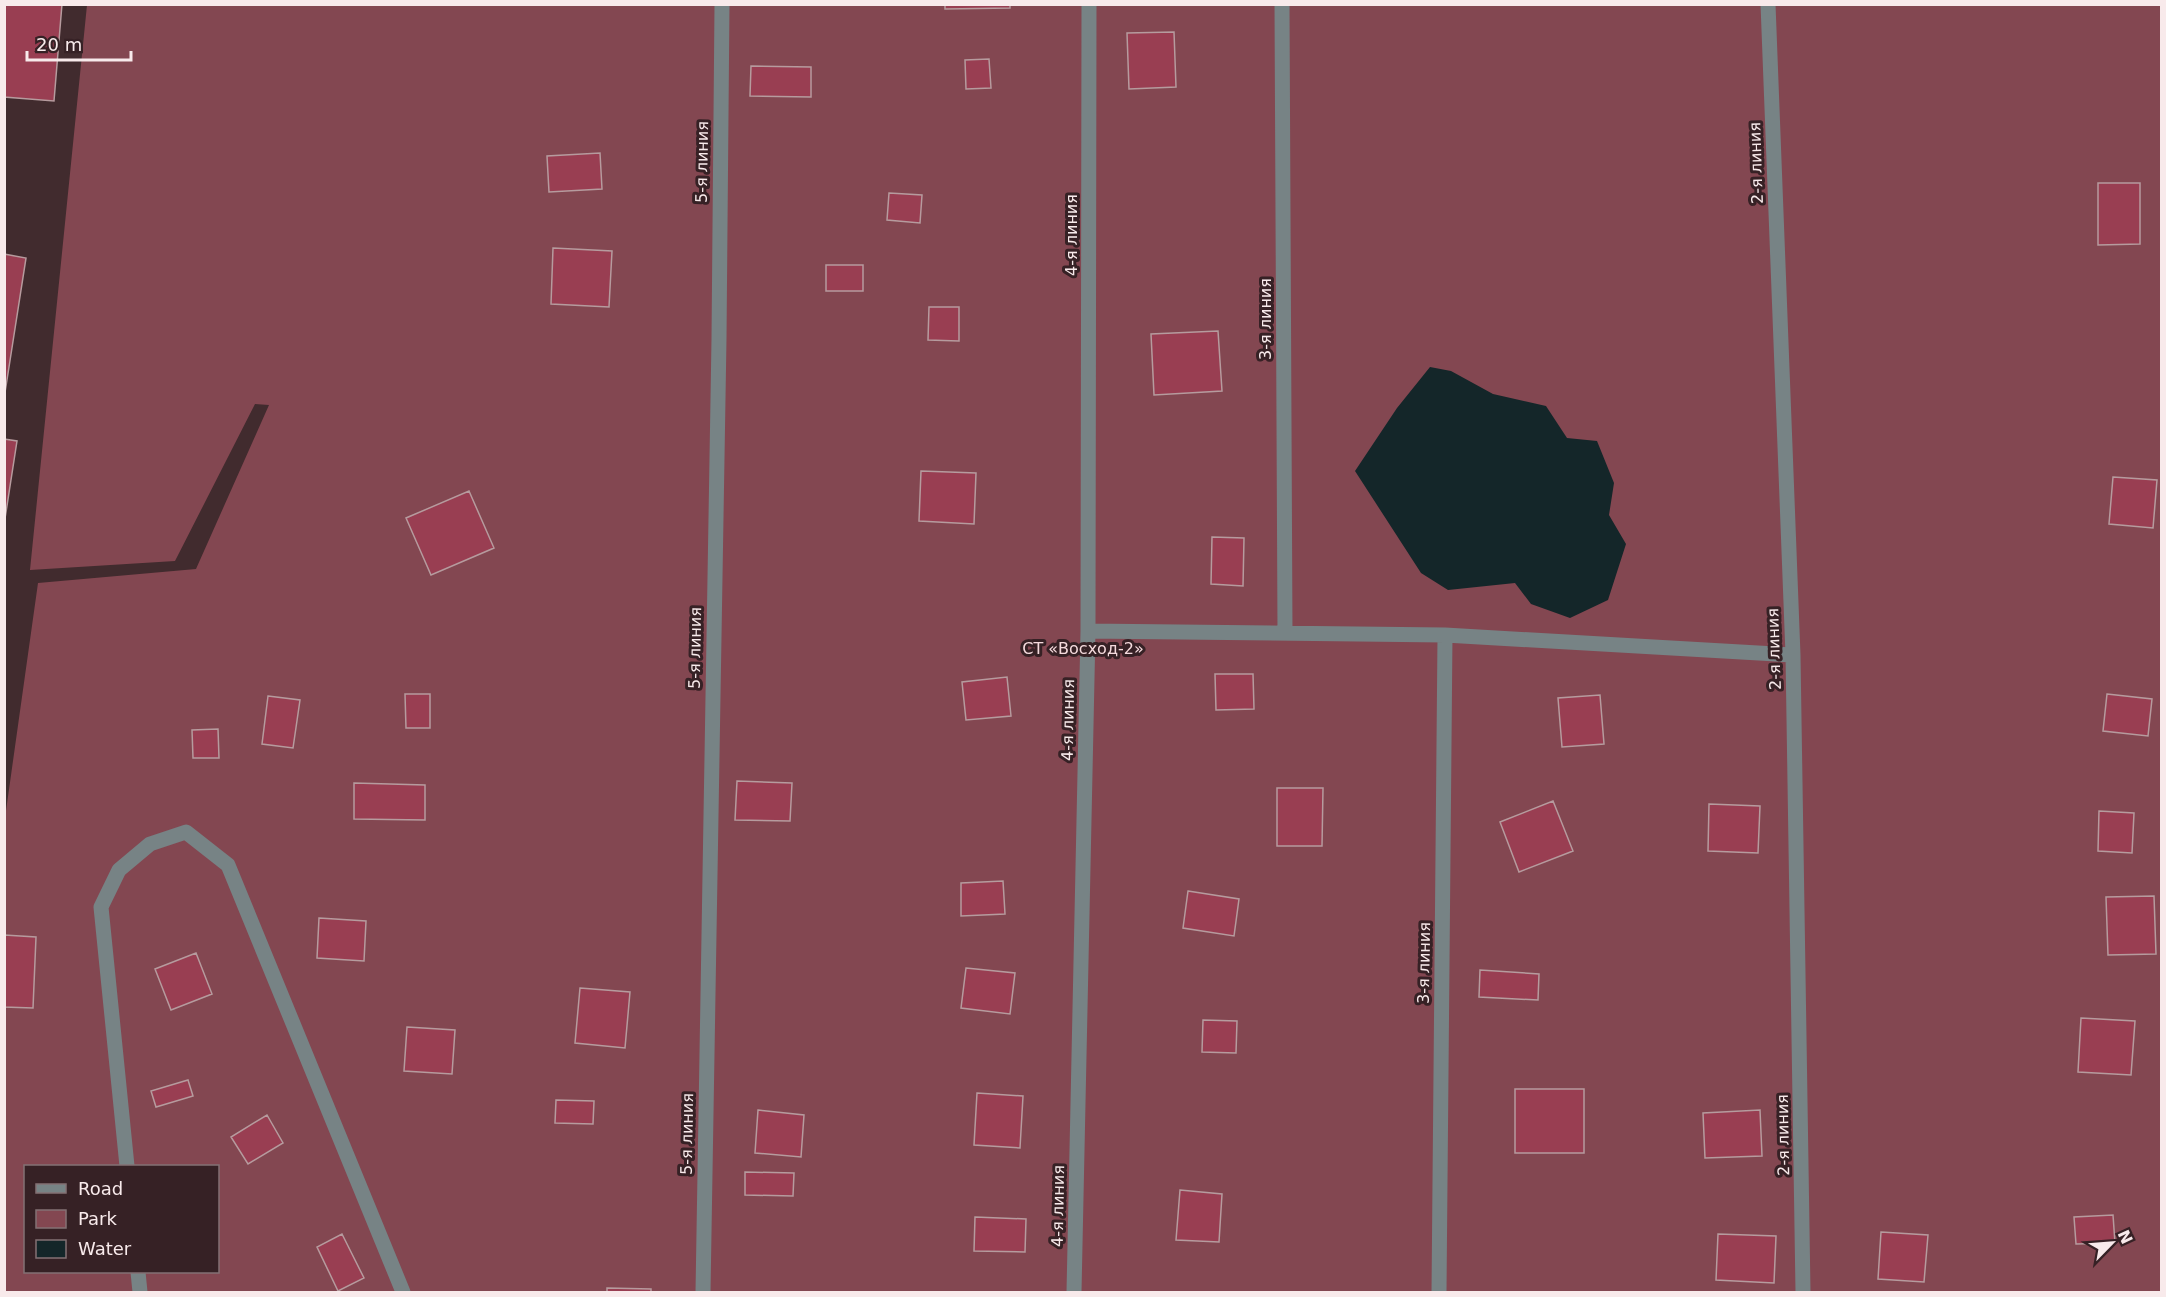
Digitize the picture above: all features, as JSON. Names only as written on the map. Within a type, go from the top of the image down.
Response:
[{"type":"street","name":"5-я линия","points":[[703,1293],[719,339],[722,4]]},
{"type":"street","name":"4-я линия","points":[[1074,1293],[1088,631],[1089,4]]},
{"type":"street","name":"3-я линия","points":[[1282,4],[1285,633]]},
{"type":"street","name":"2-я линия","points":[[1768,4],[1793,655],[1803,1293]]},
{"type":"street","points":[[1088,631],[1444,635],[1793,655]]},
{"type":"street","name":"3-я линия","points":[[1438,1293],[1444,635]]},
{"type":"street","points":[[127,1165],[101,907],[119,870],[150,844],[186,832],[228,865],[403,1293]]},
{"type":"street","points":[[138,1273],[140,1293]]},
{"type":"green space","name":"СТ «Восход-2»","points":[[87,5],[2161,5],[2161,1292],[5,1292],[4,825],[38,583],[196,569],[269,405],[255,404],[175,561],[30,570]]},
{"type":"water","points":[[1430,367],[1451,371],[1493,394],[1546,406],[1567,438],[1597,441],[1614,483],[1609,515],[1626,544],[1608,600],[1570,618],[1531,604],[1515,583],[1448,590],[1421,573],[1355,471],[1397,408]]},
{"type":"building","points":[[4,4],[62,4],[54,101],[4,97]]},
{"type":"building","points":[[945,4],[1010,4],[1010,8],[945,9]]},
{"type":"building","points":[[1174,32],[1176,87],[1129,89],[1127,33]]},
{"type":"building","points":[[989,59],[991,88],[966,89],[965,60]]},
{"type":"building","points":[[751,66],[811,67],[811,97],[750,96]]},
{"type":"building","points":[[600,153],[602,189],[549,192],[547,156]]},
{"type":"building","points":[[2098,183],[2140,183],[2140,244],[2098,245]]},
{"type":"building","points":[[889,193],[922,195],[920,223],[887,220]]},
{"type":"building","points":[[553,248],[612,251],[609,307],[551,304]]},
{"type":"building","points":[[4,254],[26,258],[4,399]]},
{"type":"building","points":[[826,265],[863,265],[863,291],[826,291]]},
{"type":"building","points":[[929,307],[959,307],[959,341],[928,340]]},
{"type":"building","points":[[1218,331],[1222,391],[1154,395],[1151,334]]},
{"type":"building","points":[[4,439],[17,441],[4,525]]},
{"type":"building","points":[[921,471],[976,473],[974,524],[919,521]]},
{"type":"building","points":[[2113,477],[2157,480],[2153,528],[2109,524]]},
{"type":"building","points":[[469,491],[494,548],[431,575],[406,518]]},
{"type":"building","points":[[1212,537],[1244,538],[1243,586],[1211,584]]},
{"type":"building","points":[[1215,674],[1253,674],[1254,709],[1216,710]]},
{"type":"building","points":[[1007,677],[1011,716],[966,720],[962,682]]},
{"type":"building","points":[[405,694],[430,694],[430,728],[406,728]]},
{"type":"building","points":[[2107,694],[2152,699],[2148,736],[2103,731]]},
{"type":"building","points":[[1600,695],[1604,744],[1562,747],[1558,698]]},
{"type":"building","points":[[268,696],[300,700],[293,748],[262,744]]},
{"type":"building","points":[[218,729],[219,758],[193,758],[192,730]]},
{"type":"building","points":[[737,781],[792,783],[790,821],[735,820]]},
{"type":"building","points":[[354,783],[425,785],[425,820],[354,819]]},
{"type":"building","points":[[1277,788],[1323,788],[1322,846],[1277,846]]},
{"type":"building","points":[[1553,801],[1573,851],[1519,872],[1500,822]]},
{"type":"building","points":[[1709,804],[1760,806],[1758,853],[1708,851]]},
{"type":"building","points":[[2099,811],[2134,813],[2132,853],[2098,851]]},
{"type":"building","points":[[1003,881],[1005,914],[961,916],[961,883]]},
{"type":"building","points":[[1188,891],[1239,899],[1234,936],[1183,928]]},
{"type":"building","points":[[2154,896],[2156,954],[2108,955],[2106,897]]},
{"type":"building","points":[[319,918],[366,921],[364,961],[317,958]]},
{"type":"building","points":[[4,935],[36,937],[33,1008],[4,1007]]},
{"type":"building","points":[[196,953],[212,994],[171,1010],[155,969]]},
{"type":"building","points":[[966,968],[1015,973],[1010,1014],[961,1008]]},
{"type":"building","points":[[1480,970],[1539,974],[1538,1000],[1479,997]]},
{"type":"building","points":[[580,988],[630,992],[625,1048],[575,1043]]},
{"type":"building","points":[[2081,1018],[2135,1021],[2131,1075],[2078,1072]]},
{"type":"building","points":[[1203,1020],[1237,1021],[1236,1053],[1202,1052]]},
{"type":"building","points":[[407,1027],[455,1030],[452,1074],[404,1071]]},
{"type":"building","points":[[188,1080],[193,1096],[156,1107],[151,1091]]},
{"type":"building","points":[[1515,1089],[1584,1089],[1584,1153],[1515,1153]]},
{"type":"building","points":[[977,1093],[1023,1096],[1020,1148],[974,1145]]},
{"type":"building","points":[[556,1100],[594,1101],[593,1124],[555,1123]]},
{"type":"building","points":[[758,1110],[804,1115],[801,1157],[755,1153]]},
{"type":"building","points":[[1760,1110],[1762,1156],[1705,1158],[1703,1113]]},
{"type":"building","points":[[267,1115],[283,1143],[248,1164],[231,1137]]},
{"type":"building","points":[[745,1172],[794,1173],[793,1196],[745,1195]]},
{"type":"building","points":[[1180,1190],[1222,1194],[1219,1242],[1176,1240]]},
{"type":"building","points":[[2113,1215],[2115,1243],[2076,1244],[2074,1217]]},
{"type":"building","points":[[975,1217],[1026,1219],[1025,1252],[974,1251]]},
{"type":"building","points":[[1881,1232],[1928,1235],[1924,1282],[1878,1279]]},
{"type":"building","points":[[342,1234],[364,1278],[338,1291],[317,1247]]},
{"type":"building","points":[[1718,1234],[1776,1236],[1774,1283],[1716,1280]]},
{"type":"building","points":[[607,1288],[651,1289],[651,1292],[607,1292]]}]
